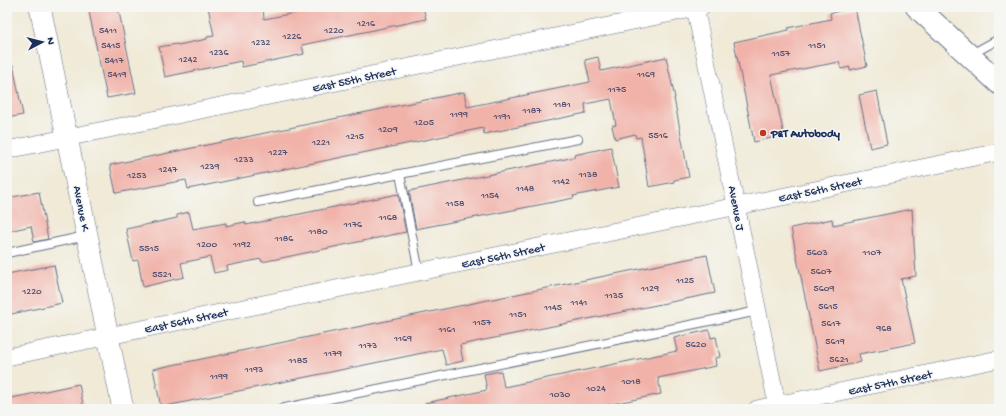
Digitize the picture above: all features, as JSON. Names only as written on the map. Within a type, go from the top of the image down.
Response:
[{"type":"main road","points":[[917,7],[999,83]]},
{"type":"street","name":"Avenue K","points":[[40,7],[123,409]]},
{"type":"street","name":"East 55th Street","points":[[7,150],[697,7]]},
{"type":"street","name":"Avenue J","points":[[697,7],[778,407]]},
{"type":"street","name":"East 56th Street","points":[[7,357],[999,152]]},
{"type":"street","name":"East 57th Street","points":[[756,409],[778,407],[999,359]]},
{"type":"lane","points":[[968,55],[999,39]]},
{"type":"lane","points":[[258,202],[578,139]]},
{"type":"lane","points":[[400,174],[419,272]]},
{"type":"lane","points":[[7,253],[88,236]]},
{"type":"lane","points":[[280,409],[758,311]]},
{"type":"building","points":[[88,7],[118,7],[136,93],[107,98]]},
{"type":"building","points":[[208,7],[263,7],[264,19],[305,11],[305,7],[423,7],[426,19],[302,45],[304,54],[242,67],[241,61],[165,77],[159,47],[178,45],[207,39],[207,37],[214,36]]},
{"type":"building","points":[[855,8],[867,66],[850,70],[850,67],[841,69],[839,62],[771,75],[784,135],[754,142],[734,42],[831,19],[830,13]]},
{"type":"building","points":[[598,57],[601,71],[666,57],[689,177],[674,180],[674,182],[649,187],[641,137],[636,138],[635,134],[615,139],[612,126],[616,125],[611,99],[585,104],[586,113],[484,134],[483,128],[188,189],[186,180],[116,193],[110,165],[464,92],[467,107],[590,82],[585,60]]},
{"type":"building","points":[[13,65],[23,115],[7,118],[7,66]]},
{"type":"building","points":[[877,91],[887,144],[870,148],[859,95]]},
{"type":"building","points":[[611,147],[619,187],[573,196],[574,198],[416,229],[409,191],[575,157],[574,155]]},
{"type":"building","points":[[39,192],[48,239],[34,242],[31,226],[9,231],[7,221],[7,198]]},
{"type":"building","points":[[398,194],[406,232],[262,262],[261,259],[227,266],[228,270],[214,273],[210,257],[181,263],[184,277],[143,287],[138,260],[133,261],[126,229],[177,218],[177,215],[189,212],[193,229],[226,223],[226,226],[245,222],[246,225]]},
{"type":"building","points":[[912,209],[916,276],[901,279],[915,343],[859,354],[861,362],[820,371],[791,228],[832,219],[833,225]]},
{"type":"building","points":[[707,255],[715,293],[460,345],[463,361],[446,365],[442,349],[161,407],[153,369]]},
{"type":"building","points":[[54,265],[62,303],[7,315],[7,274]]},
{"type":"building","points":[[709,330],[711,338],[716,337],[720,357],[715,358],[716,366],[658,378],[661,394],[588,409],[425,409],[425,403],[487,390],[484,374],[501,371],[504,387],[677,351],[674,338]]},
{"type":"building","points":[[79,384],[84,409],[7,409],[7,399]]},
{"type":"place","name":"P&T Autobody","points":[[763,133]]}]
